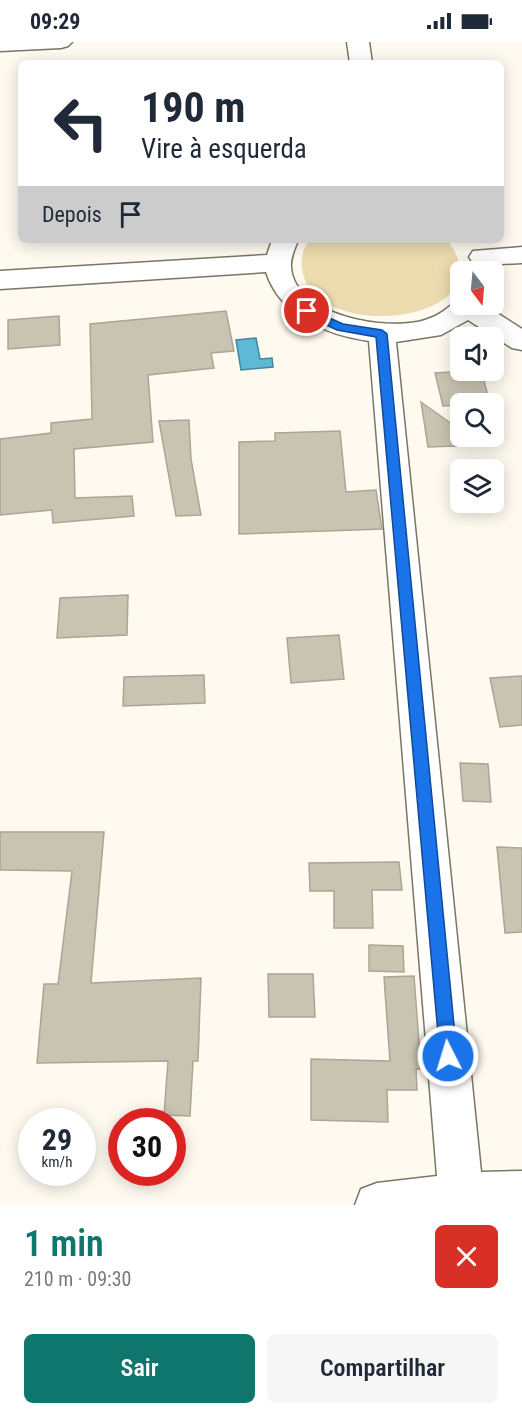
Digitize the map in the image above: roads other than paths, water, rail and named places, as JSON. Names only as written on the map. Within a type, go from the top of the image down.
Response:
[{"type":"street","points":[[0,45],[61,42]]},
{"type":"street","points":[[358,42],[361,60]]},
{"type":"street","points":[[0,279],[281,252],[285,288],[307,311],[341,327],[382,334],[415,332],[445,323],[456,315]]},
{"type":"street","points":[[479,256],[522,255]]},
{"type":"street","points":[[483,315],[522,341]]},
{"type":"street","points":[[382,334],[461,1196]]},
{"type":"street","points":[[377,1205],[461,1196],[522,1193]]},
{"type":"water","points":[[256,338],[260,359],[272,358],[273,367],[241,370],[236,340]]}]
